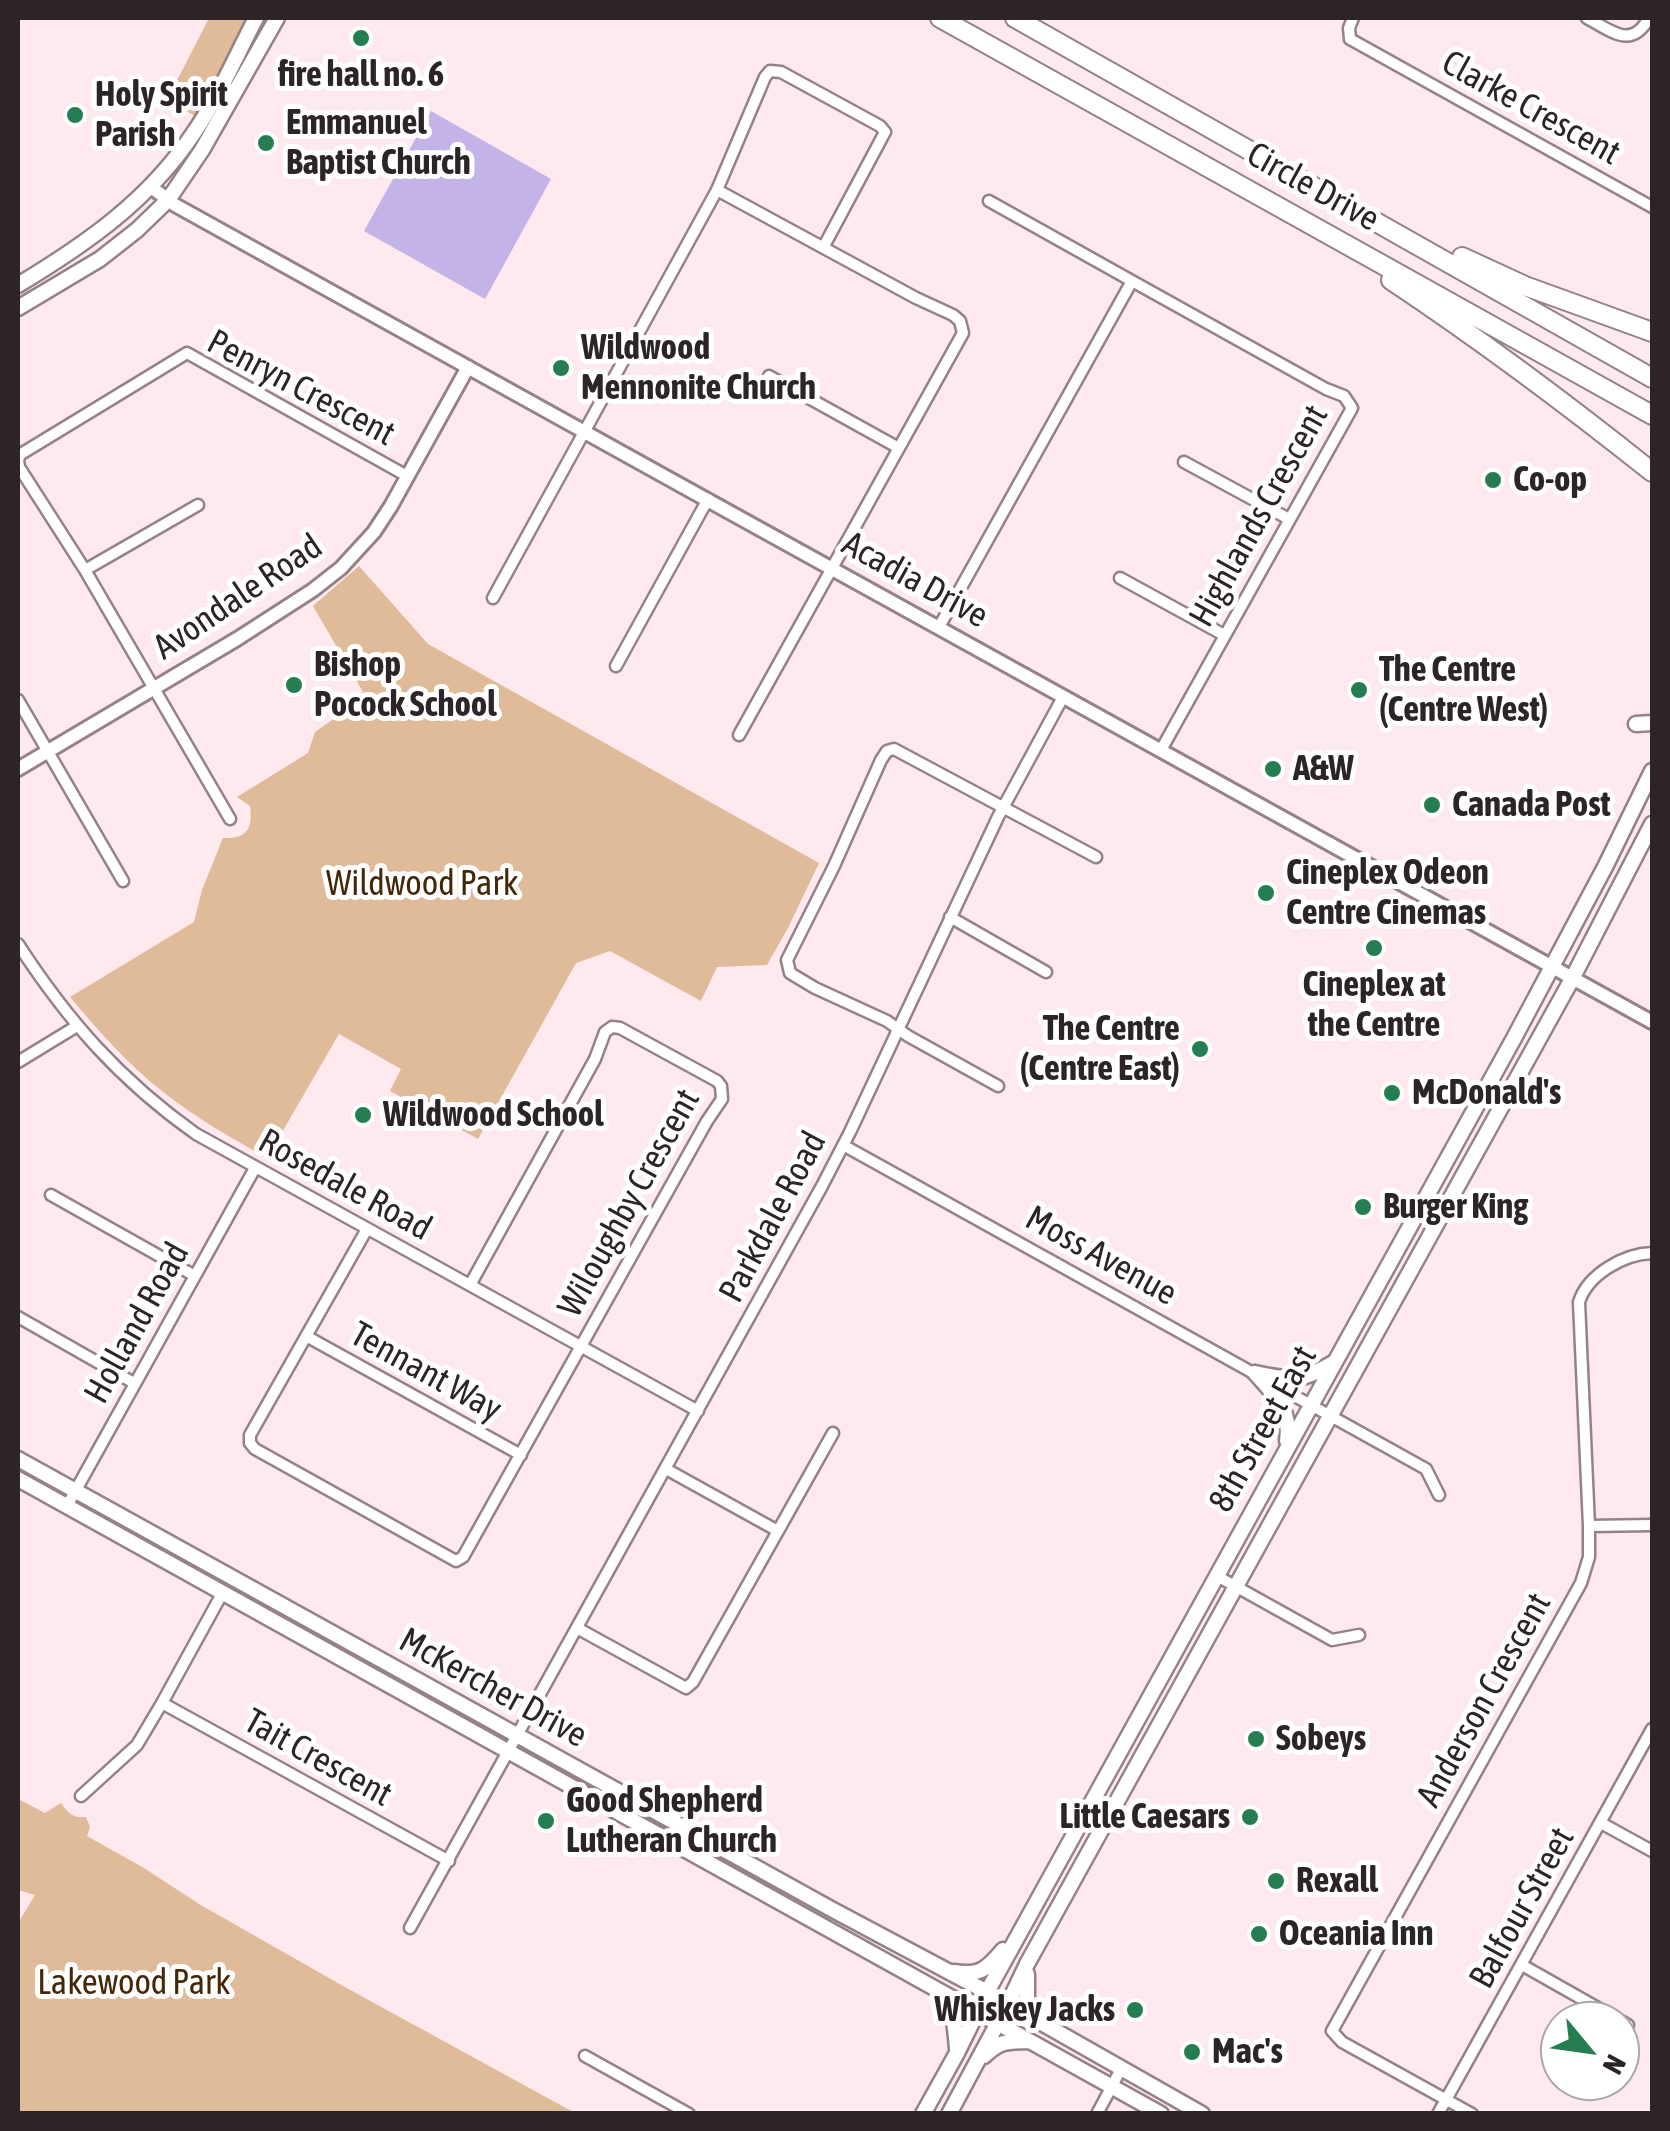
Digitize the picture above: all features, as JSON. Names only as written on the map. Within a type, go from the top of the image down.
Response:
[{"type":"highway","name":"Circle Drive","points":[[940,18],[1652,415]]},
{"type":"highway","name":"Circle Drive","points":[[1016,18],[1652,378]]},
{"type":"highway","points":[[1274,202],[1440,312],[1652,472]]},
{"type":"highway","points":[[1397,232],[1412,234],[1525,286],[1652,332]]},
{"type":"main road","points":[[18,285],[87,242],[152,187],[200,122],[256,18]]},
{"type":"main road","points":[[18,308],[100,259],[168,200],[202,150],[277,18]]},
{"type":"main road","points":[[1636,724],[1652,722]]},
{"type":"main road","name":"8th Street East","points":[[923,2114],[1552,968],[1652,772]]},
{"type":"main road","name":"8th Street East","points":[[948,2114],[1027,1964],[1572,980],[1652,824]]},
{"type":"main road","points":[[1255,1373],[1299,1379],[1334,1363]]},
{"type":"main road","points":[[1255,1373],[1286,1412],[1285,1451]]},
{"type":"main road","name":"McKercher Drive","points":[[18,1460],[1202,2114]]},
{"type":"main road","name":"McKercher Drive","points":[[18,1479],[1161,2114]]},
{"type":"main road","points":[[946,1971],[972,1975],[989,1966],[1028,1918]]},
{"type":"main road","points":[[1027,1964],[1027,2002],[1037,2020]]},
{"type":"main road","points":[[924,1982],[946,2002],[955,2019],[957,2053]]},
{"type":"main road","points":[[976,2063],[997,2044],[1032,2042]]},
{"type":"street","name":"Clarke Crescent","points":[[1353,18],[1350,39],[1652,207]]},
{"type":"street","points":[[1588,18],[1628,36],[1641,31],[1648,18]]},
{"type":"street","points":[[493,598],[718,190],[770,71],[781,72],[885,132],[824,246]]},
{"type":"street","name":"Acadia Drive","points":[[152,187],[168,200],[1652,1022]]},
{"type":"street","points":[[718,190],[953,315],[963,327],[739,735]]},
{"type":"street","points":[[939,627],[1132,281],[990,200]]},
{"type":"street","name":"Highlands Crescent","points":[[1132,281],[1344,396],[1352,408],[1161,750]]},
{"type":"street","name":"Penryn Crescent","points":[[230,819],[86,570],[19,467],[21,454],[187,354],[408,476]]},
{"type":"street","name":"Avondale Road","points":[[18,769],[297,601],[341,568],[374,532],[468,367]]},
{"type":"street","points":[[769,376],[898,447]]},
{"type":"street","points":[[1184,462],[1289,519]]},
{"type":"street","points":[[616,666],[708,500]]},
{"type":"street","points":[[86,570],[198,505]]},
{"type":"street","points":[[1120,578],[1224,635]]},
{"type":"street","name":"Parkdale Road","points":[[508,1752],[844,1145],[1003,806],[1063,696]]},
{"type":"street","points":[[18,700],[123,881]]},
{"type":"street","points":[[998,1086],[887,1021],[815,988],[790,973],[786,960],[887,751],[900,750],[1096,857]]},
{"type":"street","points":[[950,918],[1046,972]]},
{"type":"street","name":"Rosedale Road","points":[[18,944],[76,1026],[154,1104],[196,1134],[698,1411]]},
{"type":"street","points":[[18,1062],[76,1026]]},
{"type":"street","name":"Wiloughby Crescent","points":[[306,1336],[250,1435],[250,1443],[456,1561],[463,1557],[722,1099],[717,1082],[620,1028],[612,1027],[605,1032],[470,1285]]},
{"type":"street","name":"Moss Avenue","points":[[844,1145],[1426,1469],[1439,1496]]},
{"type":"street","name":"Holland Road","points":[[67,1506],[256,1168]]},
{"type":"street","points":[[50,1195],[194,1276]]},
{"type":"street","points":[[306,1336],[367,1229]]},
{"type":"street","name":"Anderson Crescent","points":[[1472,2114],[1342,2042],[1332,2031],[1581,1583],[1589,1557],[1589,1526],[1579,1302],[1584,1288],[1595,1276],[1632,1256],[1652,1253]]},
{"type":"street","points":[[18,1317],[134,1383]]},
{"type":"street","name":"Tennant Way","points":[[306,1336],[521,1455]]},
{"type":"street","points":[[577,1628],[686,1688],[693,1682],[833,1433]]},
{"type":"street","points":[[666,1469],[778,1531]]},
{"type":"street","points":[[1589,1526],[1652,1525]]},
{"type":"street","points":[[1217,1576],[1332,1640],[1359,1636]]},
{"type":"street","points":[[81,1796],[138,1745],[222,1592]]},
{"type":"street","name":"Tait Crescent","points":[[162,1703],[448,1861]]},
{"type":"street","name":"Balfour Street","points":[[1438,2114],[1652,1730]]},
{"type":"street","points":[[410,1928],[508,1752]]},
{"type":"street","points":[[1601,1823],[1652,1851]]},
{"type":"street","points":[[1522,1965],[1586,2001]]},
{"type":"street","points":[[585,2056],[689,2114]]},
{"type":"street","points":[[1096,2114],[1121,2069]]},
{"type":"green space","points":[[209,18],[249,18],[195,116],[167,100]]},
{"type":"green space","name":"Wildwood Park","points":[[359,566],[428,644],[819,863],[767,965],[717,967],[701,1001],[610,951],[576,963],[478,1139],[390,1091],[401,1069],[339,1034],[267,1158],[200,1118],[149,1081],[70,997],[194,922],[223,838],[238,837],[249,826],[250,806],[237,797],[308,753],[315,732],[345,711],[363,692],[313,606]]},
{"type":"green space","name":"Lakewood Park","points":[[18,1799],[45,1813],[61,1803],[71,1814],[86,1817],[90,1827],[87,1836],[199,1904],[575,2113],[18,2113],[18,1923],[35,1895],[18,1890]]},
{"type":"shaded area","points":[[431,111],[551,179],[485,299],[364,231]]},
{"type":"place","name":"fire hall no. 6","points":[[361,38]]},
{"type":"place","name":"Holy Spirit Parish","points":[[75,115]]},
{"type":"place","name":"Emmanuel Baptist Church","points":[[266,143]]},
{"type":"place","name":"Wildwood Mennonite Church","points":[[561,368]]},
{"type":"place","name":"Co-op","points":[[1493,480]]},
{"type":"place","name":"Bishop Pocock School","points":[[294,685]]},
{"type":"place","name":"The Centre (Centre West)","points":[[1359,690]]},
{"type":"place","name":"A&W","points":[[1273,769]]},
{"type":"place","name":"Canada Post","points":[[1432,805]]},
{"type":"place","name":"Cineplex Odeon Centre Cinemas","points":[[1266,893]]},
{"type":"place","name":"Cineplex at the Centre","points":[[1374,948]]},
{"type":"place","name":"The Centre (Centre East)","points":[[1200,1049]]},
{"type":"place","name":"McDonald's","points":[[1392,1093]]},
{"type":"place","name":"Wildwood School","points":[[363,1115]]},
{"type":"place","name":"Burger King","points":[[1363,1207]]},
{"type":"place","name":"Sobeys","points":[[1256,1739]]},
{"type":"place","name":"Little Caesars","points":[[1250,1817]]},
{"type":"place","name":"Good Shepherd Lutheran Church","points":[[546,1821]]},
{"type":"place","name":"Rexall","points":[[1276,1881]]},
{"type":"place","name":"Oceania Inn","points":[[1259,1934]]},
{"type":"place","name":"Whiskey Jacks","points":[[1135,2010]]},
{"type":"place","name":"Mac's","points":[[1192,2052]]}]
